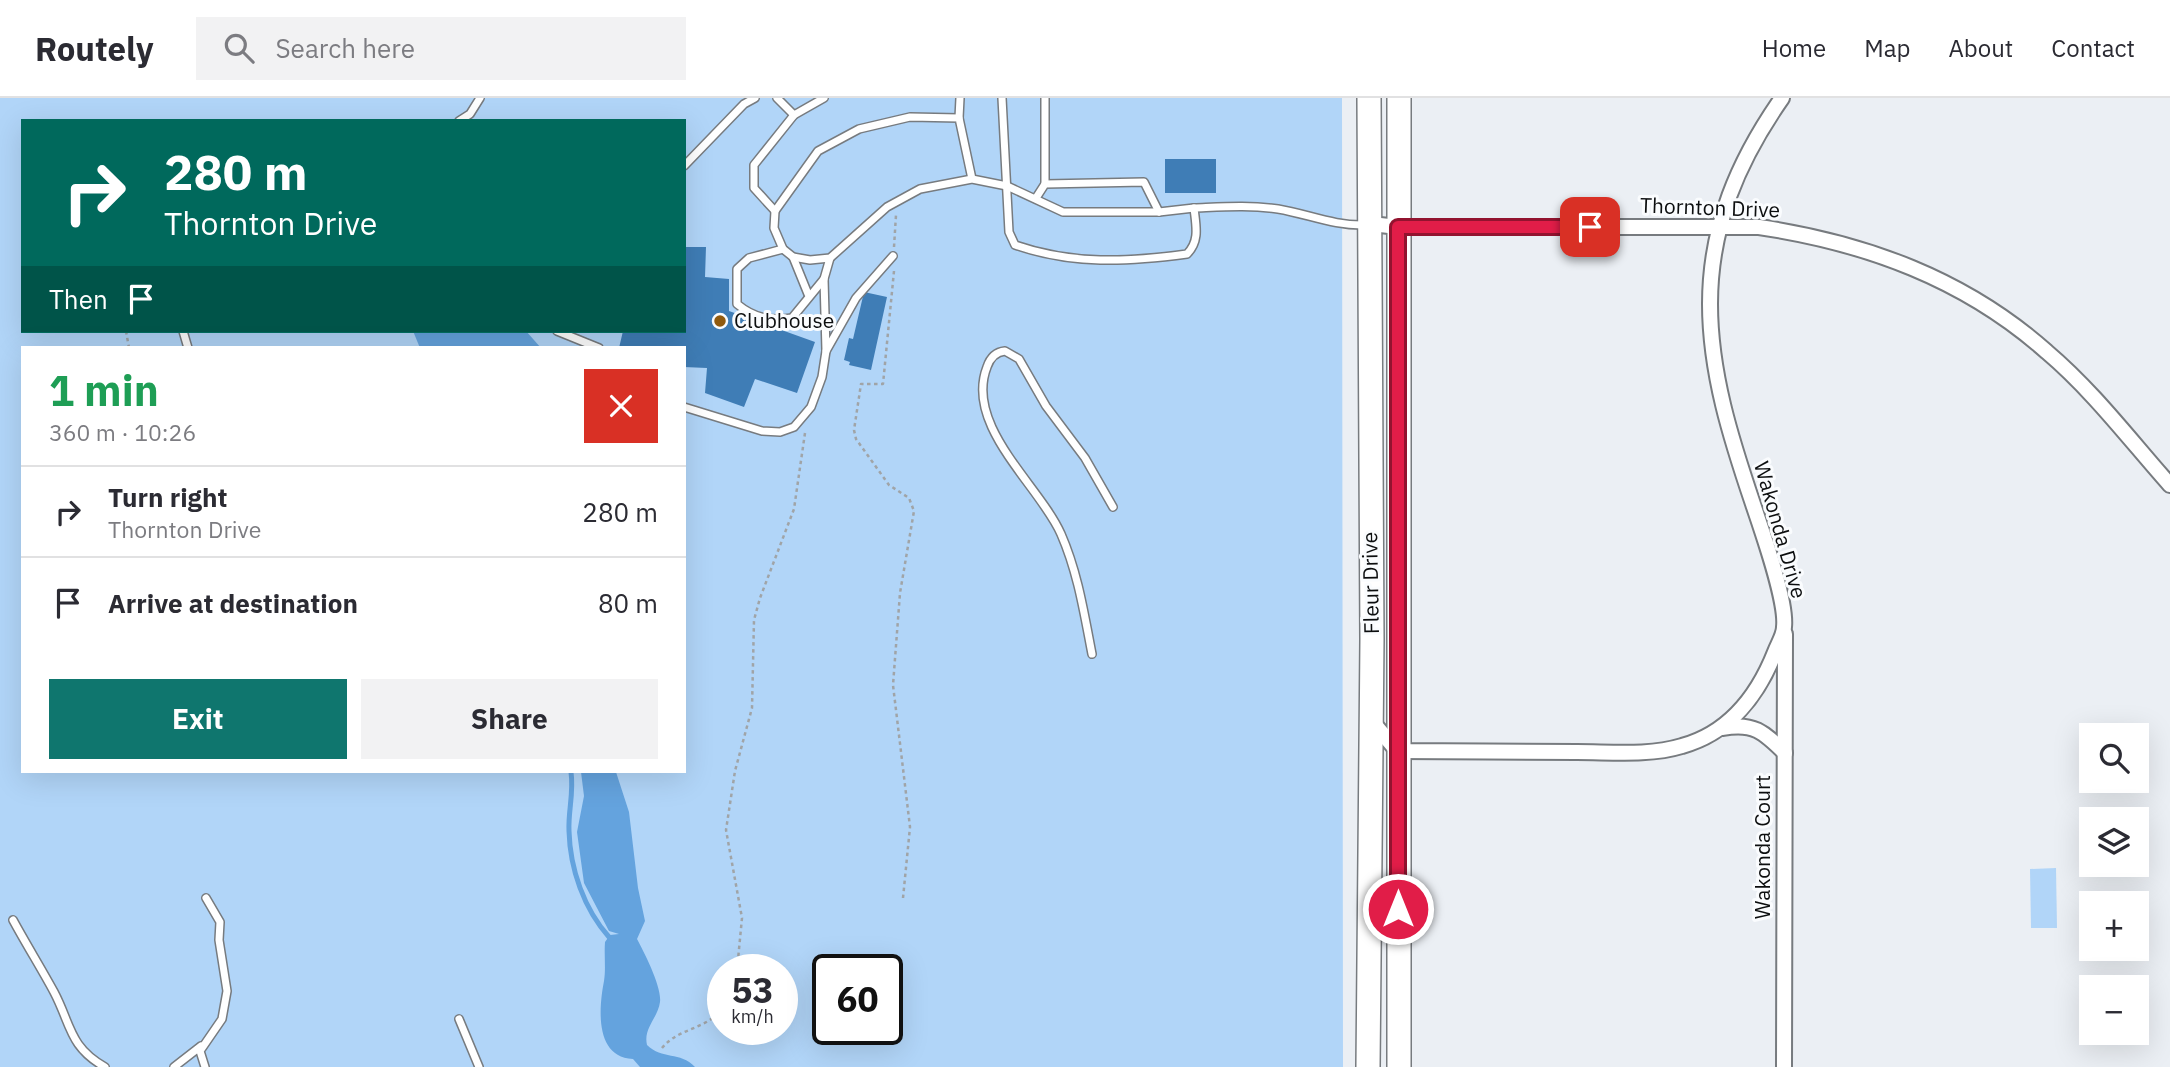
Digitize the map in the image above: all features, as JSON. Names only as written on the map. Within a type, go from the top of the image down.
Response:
[{"type":"main road","name":"Fleur Drive","points":[[1368,1067],[1371,719],[1369,98]]},
{"type":"main road","name":"Fleur Drive","points":[[1399,98],[1399,1067]]},
{"type":"street","name":"Wakonda Drive","points":[[1397,751],[1643,752],[1685,746],[1720,728],[1744,707],[1761,684],[1784,627],[1767,546],[1721,402],[1713,354],[1711,270],[1718,226],[1743,162],[1782,98]]},
{"type":"street","name":"Thornton Drive","points":[[1371,224],[1398,227],[1759,227],[1806,234],[1863,248],[1913,266],[1961,290],[2006,318],[2048,352],[2086,389],[2170,485]]},
{"type":"street","name":"Wakonda Court","points":[[1784,627],[1784,1067]]},
{"type":"street","points":[[1371,719],[1397,751]]},
{"type":"street","points":[[1720,728],[1740,724],[1755,728],[1785,753]]},
{"type":"lane","points":[[462,119],[470,114],[480,98]]},
{"type":"lane","points":[[686,164],[744,104],[755,98]]},
{"type":"lane","points":[[776,98],[794,115]]},
{"type":"lane","points":[[775,211],[754,188],[754,166],[794,115],[824,98]]},
{"type":"lane","points":[[960,98],[959,118],[972,179]]},
{"type":"lane","points":[[1002,98],[1009,232],[1015,244],[1035,252],[1118,262],[1187,254],[1195,247],[1197,234],[1194,208]]},
{"type":"lane","points":[[1035,198],[1045,184],[1045,98]]},
{"type":"lane","points":[[808,294],[793,257],[783,248],[774,228],[775,211],[818,151],[859,128],[910,117],[959,118]]},
{"type":"lane","points":[[686,408],[762,431],[780,432],[794,427],[809,410],[822,377],[826,351],[824,279],[830,258],[858,230],[897,201],[920,189],[972,179],[1007,186],[1063,212],[1159,212],[1194,208],[1275,209],[1312,215],[1339,226],[1371,224]]},
{"type":"lane","points":[[1045,184],[1144,182],[1159,212]]},
{"type":"lane","points":[[783,248],[749,258],[737,269],[737,304],[750,314],[773,320],[792,318],[803,307],[808,294],[824,279]]},
{"type":"lane","points":[[826,351],[863,288],[893,256]]},
{"type":"lane","points":[[793,257],[810,260],[830,258]]},
{"type":"lane","points":[[562,333],[593,346]]},
{"type":"lane","points":[[1092,654],[1081,592],[1061,534],[1040,498],[1008,458],[990,419],[984,379],[989,361],[996,353],[1005,351],[1019,359],[1046,406],[1085,458],[1113,507]]},
{"type":"lane","points":[[176,1066],[202,1045],[222,1019],[227,991],[218,915],[206,898]]},
{"type":"lane","points":[[13,920],[56,995],[71,1035],[84,1054],[105,1067]]},
{"type":"lane","points":[[459,1019],[479,1067]]},
{"type":"lane","points":[[202,1045],[200,1055],[204,1066]]},
{"type":"lane","points":[[176,1066],[190,1063],[204,1066]]},
{"type":"path","points":[[897,201],[893,307],[883,384],[861,384],[854,430],[856,439],[872,456],[884,478],[908,498],[914,511],[900,593],[893,685],[910,818],[903,898]]},
{"type":"path","points":[[739,954],[742,918],[726,830],[736,771],[752,708],[754,621],[794,509],[809,410]]},
{"type":"path","points":[[662,1048],[669,1039],[707,1022]]},
{"type":"shaded area","points":[[0,98],[1342,98],[1343,1067],[0,1067]]},
{"type":"shaded area","points":[[2056,868],[2057,928],[2031,928],[2030,869]]},
{"type":"water","points":[[414,333],[528,333],[539,346],[419,346]]},
{"type":"water","points":[[581,773],[616,773],[629,812],[638,888],[645,921],[637,939],[652,970],[660,996],[659,1008],[647,1033],[647,1045],[659,1053],[683,1059],[695,1067],[640,1067],[633,1059],[620,1056],[611,1050],[605,1040],[601,1004],[605,942],[610,935],[619,934],[609,931],[584,883],[577,832],[584,796]]},
{"type":"building","points":[[1165,159],[1216,159],[1216,193],[1165,193]]},
{"type":"building","name":"Clubhouse","points":[[686,247],[706,247],[705,277],[729,279],[729,311],[815,342],[797,393],[755,379],[744,407],[705,393],[707,368],[686,367],[686,346],[619,346],[623,333],[686,333]]},
{"type":"building","points":[[864,292],[887,297],[871,370],[849,365],[850,362],[844,360],[849,338],[853,339]]},
{"type":"waterway","points":[[571,773],[569,831],[572,860],[580,888],[592,914],[609,937]]},
{"type":"place","name":"Clubhouse","points":[[720,321]]},
{"type":"route","points":[[1398,909],[1398,227],[1590,227]]}]
